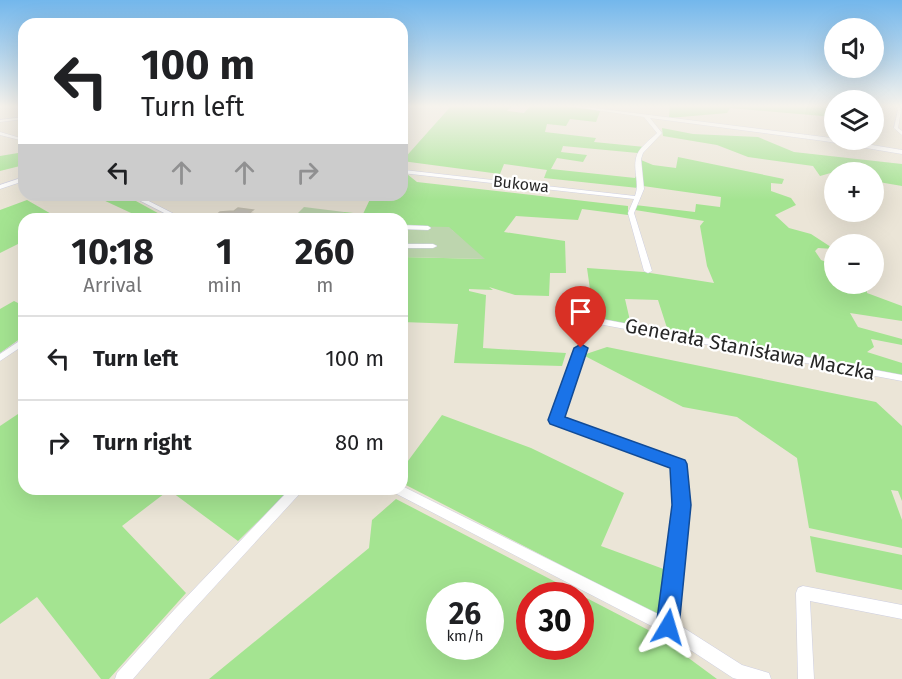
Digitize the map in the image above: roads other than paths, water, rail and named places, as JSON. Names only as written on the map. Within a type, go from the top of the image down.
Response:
[{"type":"street","points":[[648,271],[632,219],[641,189],[638,159],[641,152],[656,137]]},
{"type":"street","points":[[806,137],[902,152]]},
{"type":"street","name":"Bukowa","points":[[408,172],[637,198]]},
{"type":"street","points":[[0,187],[18,181]]},
{"type":"street","points":[[144,201],[169,213]]},
{"type":"street","points":[[408,227],[428,228]]},
{"type":"street","points":[[408,246],[433,246]]},
{"type":"street","name":"Generała Stanisława Maczka","points":[[570,302],[588,319],[902,378]]},
{"type":"street","points":[[0,358],[18,345]]},
{"type":"street","points":[[581,348],[556,420],[679,464],[682,505],[668,627]]},
{"type":"street","points":[[123,679],[178,615],[292,495]]},
{"type":"street","points":[[408,495],[668,627],[739,672],[763,679]]},
{"type":"street","points":[[806,679],[803,593],[902,612]]}]
